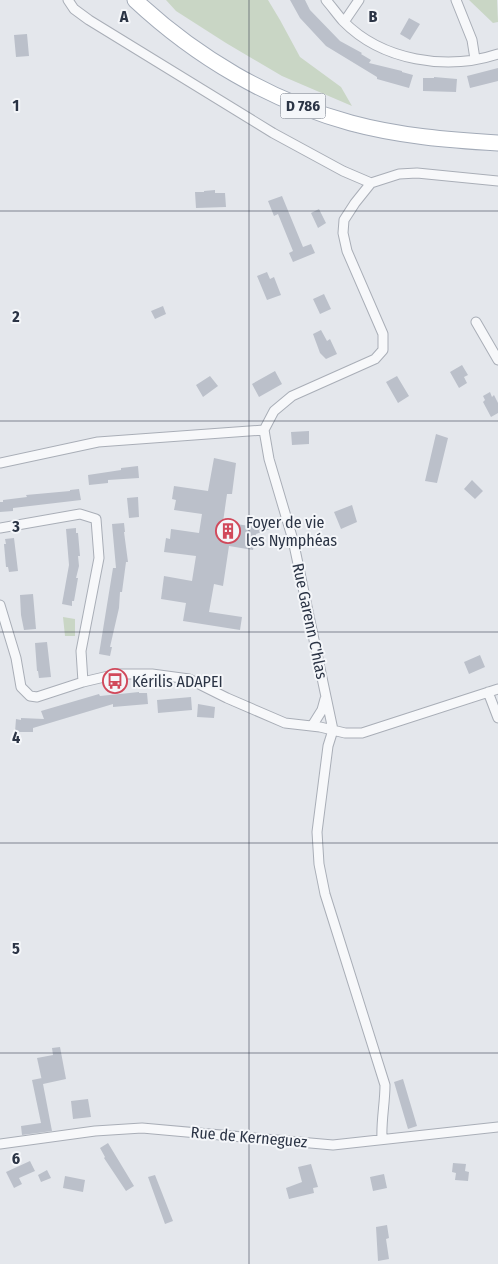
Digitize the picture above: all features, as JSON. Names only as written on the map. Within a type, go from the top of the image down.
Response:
[{"type":"main road","name":"D 786","points":[[135,0],[160,23],[207,58],[257,87],[302,106],[350,122],[403,134],[448,140],[498,142]]},
{"type":"street","points":[[68,0],[74,9],[89,20],[273,133],[343,172],[371,183]]},
{"type":"street","points":[[326,0],[344,22],[371,42],[399,55],[421,60],[446,62],[485,58],[498,54]]},
{"type":"street","points":[[344,22],[359,0]]},
{"type":"street","points":[[456,0],[472,40],[475,59]]},
{"type":"street","points":[[0,463],[98,442],[264,430],[274,411],[292,396],[375,359],[383,350],[383,334],[347,251],[343,233],[344,220],[371,183],[399,174],[417,173],[498,181]]},
{"type":"street","points":[[476,322],[498,360]]},
{"type":"street","name":"Rue Garenn C'hlas","points":[[264,430],[269,459],[293,540],[333,730]]},
{"type":"street","points":[[0,528],[80,514],[96,519],[99,558],[81,651],[83,682]]},
{"type":"street","points":[[0,605],[16,658],[21,687],[30,696],[37,697],[83,682],[117,674],[152,674],[189,679],[285,723],[362,733],[498,689]]},
{"type":"street","points":[[488,692],[498,718]]},
{"type":"street","points":[[312,726],[322,710],[326,697]]},
{"type":"street","points":[[333,730],[328,746],[318,832],[319,864],[325,894],[385,1086],[382,1139]]},
{"type":"street","name":"Rue de Kerneguez","points":[[0,1144],[96,1131],[142,1128],[333,1145],[498,1127]]},
{"type":"green space","points":[[166,0],[268,0],[300,57],[341,87],[352,106],[282,76],[176,11]]},
{"type":"green space","points":[[469,0],[497,0],[498,22],[493,23]]},
{"type":"green space","points":[[63,617],[75,619],[75,636],[65,636]]},
{"type":"building","points":[[290,0],[305,0],[310,10],[340,41],[362,53],[371,60],[369,63],[413,75],[409,88],[377,79],[377,77],[326,46],[300,18]]},
{"type":"building","points":[[409,18],[420,24],[410,40],[400,34]]},
{"type":"building","points":[[27,34],[29,56],[16,57],[14,35]]},
{"type":"building","points":[[498,68],[498,81],[470,88],[467,76]]},
{"type":"building","points":[[423,78],[457,79],[456,92],[423,91]]},
{"type":"building","points":[[215,190],[215,193],[225,193],[226,207],[196,208],[195,192]]},
{"type":"building","points":[[282,196],[303,247],[311,244],[315,253],[293,262],[289,253],[293,251],[278,214],[274,216],[268,201]]},
{"type":"building","points":[[319,209],[326,223],[318,228],[311,213]]},
{"type":"building","points":[[267,272],[270,279],[274,277],[281,295],[267,300],[257,276]]},
{"type":"building","points":[[324,294],[331,309],[320,314],[313,299]]},
{"type":"building","points":[[163,306],[166,314],[155,319],[151,311]]},
{"type":"building","points":[[321,330],[327,341],[330,339],[337,354],[326,359],[320,353],[313,334]]},
{"type":"building","points":[[462,365],[468,375],[464,377],[467,383],[459,388],[450,372]]},
{"type":"building","points":[[275,371],[282,384],[259,397],[252,384]]},
{"type":"building","points":[[210,376],[218,386],[203,397],[196,385]]},
{"type":"building","points":[[397,376],[409,396],[398,403],[386,382]]},
{"type":"building","points":[[490,392],[498,403],[498,413],[491,417],[483,402],[485,400],[483,396]]},
{"type":"building","points":[[309,431],[309,444],[292,445],[291,432]]},
{"type":"building","points":[[436,434],[448,438],[437,483],[425,481]]},
{"type":"building","name":"Foyer de vie les Nymphéas","points":[[214,458],[236,463],[232,494],[227,494],[223,522],[270,529],[256,534],[253,550],[229,546],[223,586],[214,584],[209,612],[242,617],[240,630],[183,621],[186,603],[161,599],[164,576],[192,581],[196,556],[164,552],[166,538],[170,539],[171,529],[199,533],[202,514],[174,510],[176,500],[172,499],[174,486],[208,491]]},
{"type":"building","points":[[138,466],[139,478],[108,480],[108,483],[89,485],[88,475]]},
{"type":"building","points":[[472,480],[483,491],[475,499],[464,489]]},
{"type":"building","points":[[79,489],[81,500],[13,508],[13,511],[0,512],[0,502],[3,502],[3,500],[27,497],[26,495]]},
{"type":"building","points":[[138,497],[139,517],[129,518],[127,498]]},
{"type":"building","points":[[352,505],[357,522],[341,529],[334,512]]},
{"type":"building","points":[[124,523],[128,562],[126,562],[122,592],[120,592],[110,656],[99,654],[113,568],[116,568],[112,524]]},
{"type":"building","points":[[76,528],[80,556],[78,556],[79,566],[76,578],[78,578],[72,606],[62,604],[69,565],[66,529]]},
{"type":"building","points":[[14,538],[18,571],[9,572],[8,567],[6,567],[4,544],[6,544],[5,539]]},
{"type":"building","points":[[33,594],[36,629],[24,630],[20,595]]},
{"type":"building","points":[[47,642],[51,677],[39,678],[35,643]]},
{"type":"building","points":[[480,655],[485,667],[469,674],[464,662]]},
{"type":"building","points":[[139,692],[147,693],[148,704],[113,707],[113,704],[33,728],[33,732],[15,732],[16,719],[44,719],[41,711],[99,694],[100,696]]},
{"type":"building","points":[[191,697],[192,710],[158,713],[157,700]]},
{"type":"building","points":[[198,704],[215,707],[214,718],[197,717]]},
{"type":"building","points":[[60,1047],[66,1079],[43,1084],[52,1131],[22,1135],[21,1126],[41,1123],[32,1080],[41,1078],[37,1058],[53,1055],[52,1048]]},
{"type":"building","points":[[403,1079],[417,1126],[408,1129],[394,1082]]},
{"type":"building","points":[[88,1099],[91,1117],[73,1119],[71,1101]]},
{"type":"building","points":[[108,1143],[134,1186],[126,1191],[104,1158],[100,1148]]},
{"type":"building","points":[[30,1161],[35,1171],[19,1178],[22,1184],[14,1188],[6,1172]]},
{"type":"building","points":[[453,1163],[466,1164],[465,1171],[469,1172],[468,1181],[455,1180],[456,1173],[452,1172]]},
{"type":"building","points":[[311,1164],[318,1187],[313,1188],[314,1193],[289,1199],[286,1188],[302,1182],[298,1167]]},
{"type":"building","points":[[47,1170],[51,1178],[41,1182],[38,1175]]},
{"type":"building","points":[[384,1174],[387,1188],[373,1191],[370,1177]]},
{"type":"building","points":[[155,1175],[173,1221],[165,1224],[148,1177]]},
{"type":"building","points":[[65,1176],[85,1180],[83,1192],[63,1188]]},
{"type":"building","points":[[387,1225],[389,1238],[386,1239],[389,1259],[378,1261],[376,1227]]},
{"type":"place","name":"Foyer de vie les Nymphéas","points":[[228,531]]},
{"type":"place","name":"Kérilis ADAPEI","points":[[115,681]]}]
